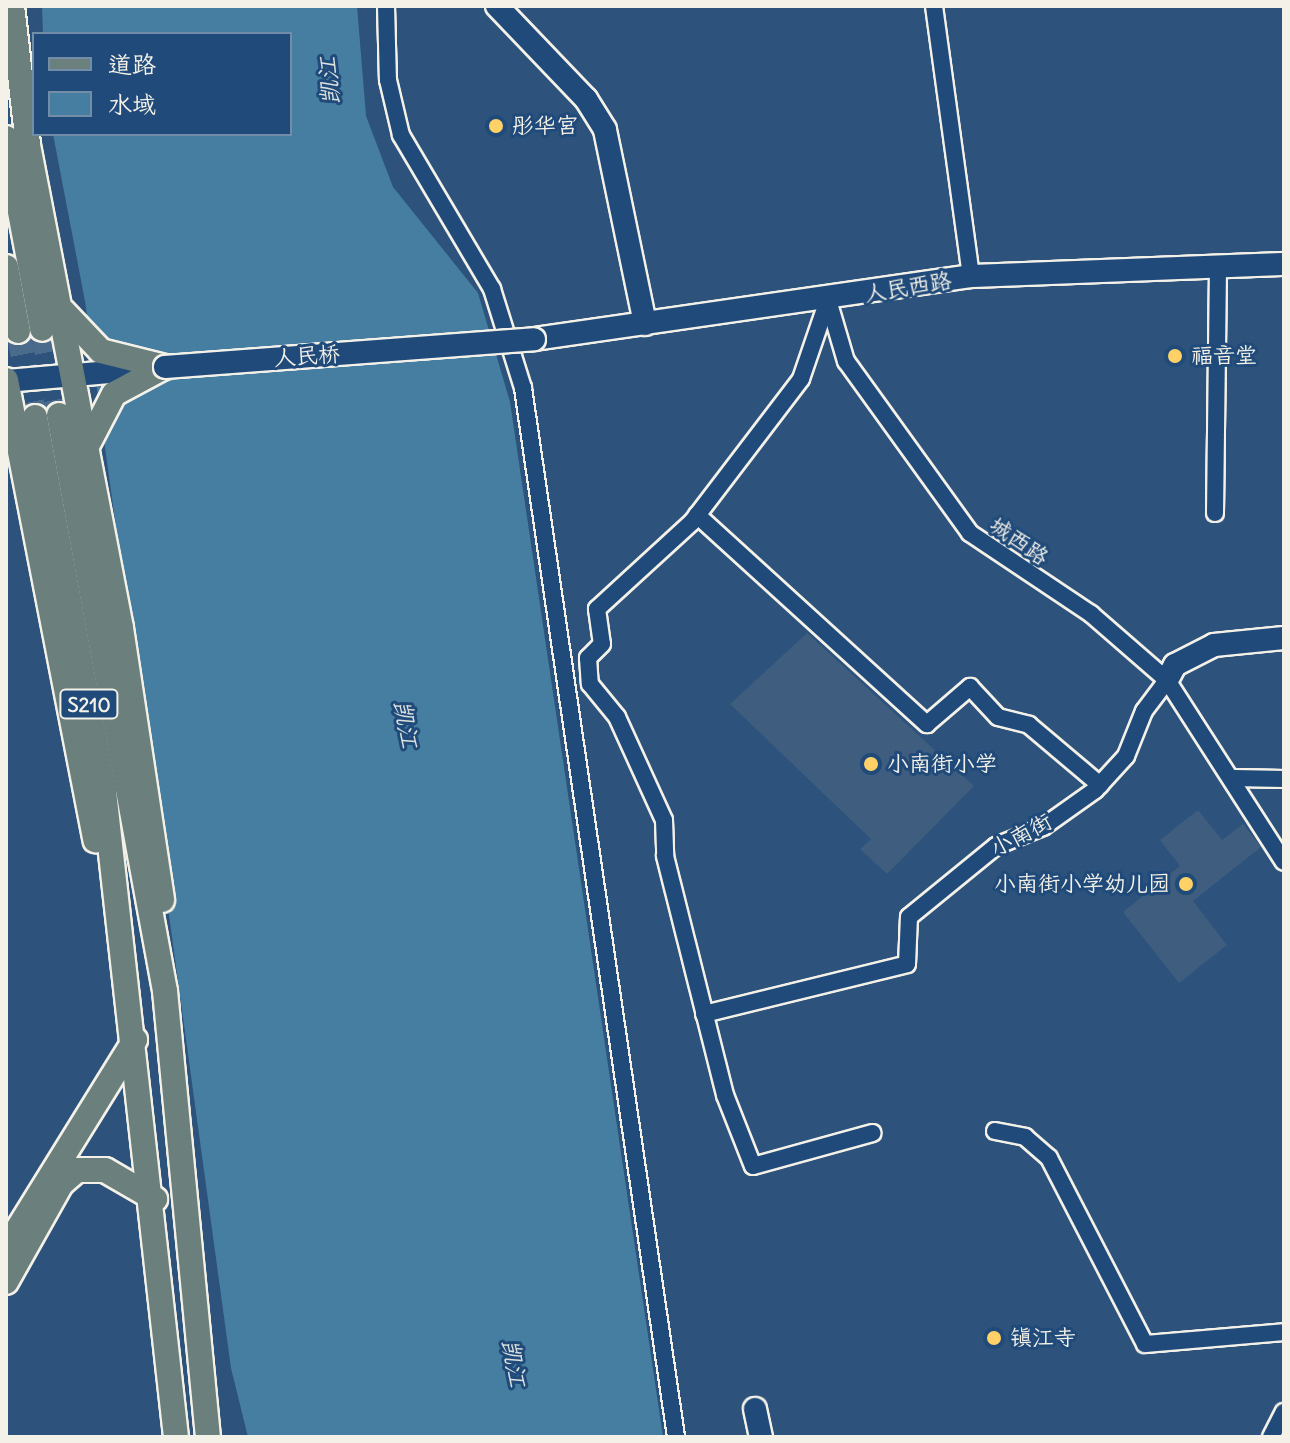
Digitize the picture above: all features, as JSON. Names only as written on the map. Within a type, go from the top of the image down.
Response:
[{"type":"main road","points":[[12,6],[32,134]]},
{"type":"main road","points":[[32,136],[58,301],[77,374],[89,439],[159,861],[165,991]]},
{"type":"main road","points":[[6,138],[30,330],[6,267]]},
{"type":"main road","points":[[58,301],[73,326],[113,357],[165,367]]},
{"type":"main road","points":[[89,439],[114,394],[165,367]]},
{"type":"main road","points":[[6,380],[130,994]]},
{"type":"main road","name":"S210","points":[[176,1437],[155,1199],[130,994],[104,791],[47,416],[165,991],[208,1437]]},
{"type":"main road","points":[[6,1248],[135,1040]]},
{"type":"main road","points":[[6,1282],[61,1184],[77,1170],[105,1170],[155,1199]]},
{"type":"street","points":[[386,6],[388,80],[401,135],[492,289],[523,388],[676,1437]]},
{"type":"street","points":[[497,6],[586,99],[605,130],[645,324]]},
{"type":"street","points":[[934,6],[971,276]]},
{"type":"street","name":"人民西路","points":[[534,339],[828,300],[971,276],[1284,264]]},
{"type":"street","points":[[1215,513],[1218,265]]},
{"type":"street","points":[[828,300],[801,379],[697,515],[597,609],[602,644],[588,658],[590,684],[617,717],[664,820],[665,856],[704,1014],[753,1166],[873,1133]]},
{"type":"street","name":"城西路","points":[[828,300],[846,361],[970,533],[1091,614],[1167,680],[1234,778],[1284,862]]},
{"type":"street","name":"人民桥","points":[[6,380],[534,339]]},
{"type":"street","points":[[697,515],[927,724],[970,687],[998,717],[1029,725],[1100,785]]},
{"type":"street","name":"小南街","points":[[704,1014],[907,964],[909,917],[996,846],[1043,827],[1100,785],[1126,756],[1144,711],[1175,665],[1214,645],[1284,638]]},
{"type":"street","points":[[1234,778],[1284,779]]},
{"type":"street","points":[[995,1131],[1025,1137],[1049,1158],[1145,1344],[1284,1332]]},
{"type":"street","points":[[755,1409],[761,1437]]},
{"type":"street","points":[[1271,1437],[1284,1412]]},
{"type":"shaded area","name":"小南街小学","points":[[807,633],[974,786],[887,874],[860,849],[871,839],[730,704]]},
{"type":"shaded area","name":"小南街小学幼儿园","points":[[1198,810],[1222,840],[1243,824],[1261,847],[1193,901],[1227,945],[1179,983],[1123,912],[1180,866],[1160,840]]},
{"type":"water","name":"凯江","points":[[42,6],[357,6],[366,116],[393,187],[478,293],[510,402],[663,1437],[248,1437],[231,1368],[85,301],[53,136],[292,136],[292,32],[43,32]]},
{"type":"tunnel","points":[[42,329],[59,415]]},
{"type":"tunnel","points":[[18,331],[35,417]]},
{"type":"place","name":"彤华宫","points":[[496,126]]},
{"type":"place","name":"福音堂","points":[[1175,356]]},
{"type":"place","name":"小南街小学","points":[[871,764]]},
{"type":"place","name":"小南街小学幼儿园","points":[[1186,884]]},
{"type":"place","name":"镇江寺","points":[[994,1338]]}]
